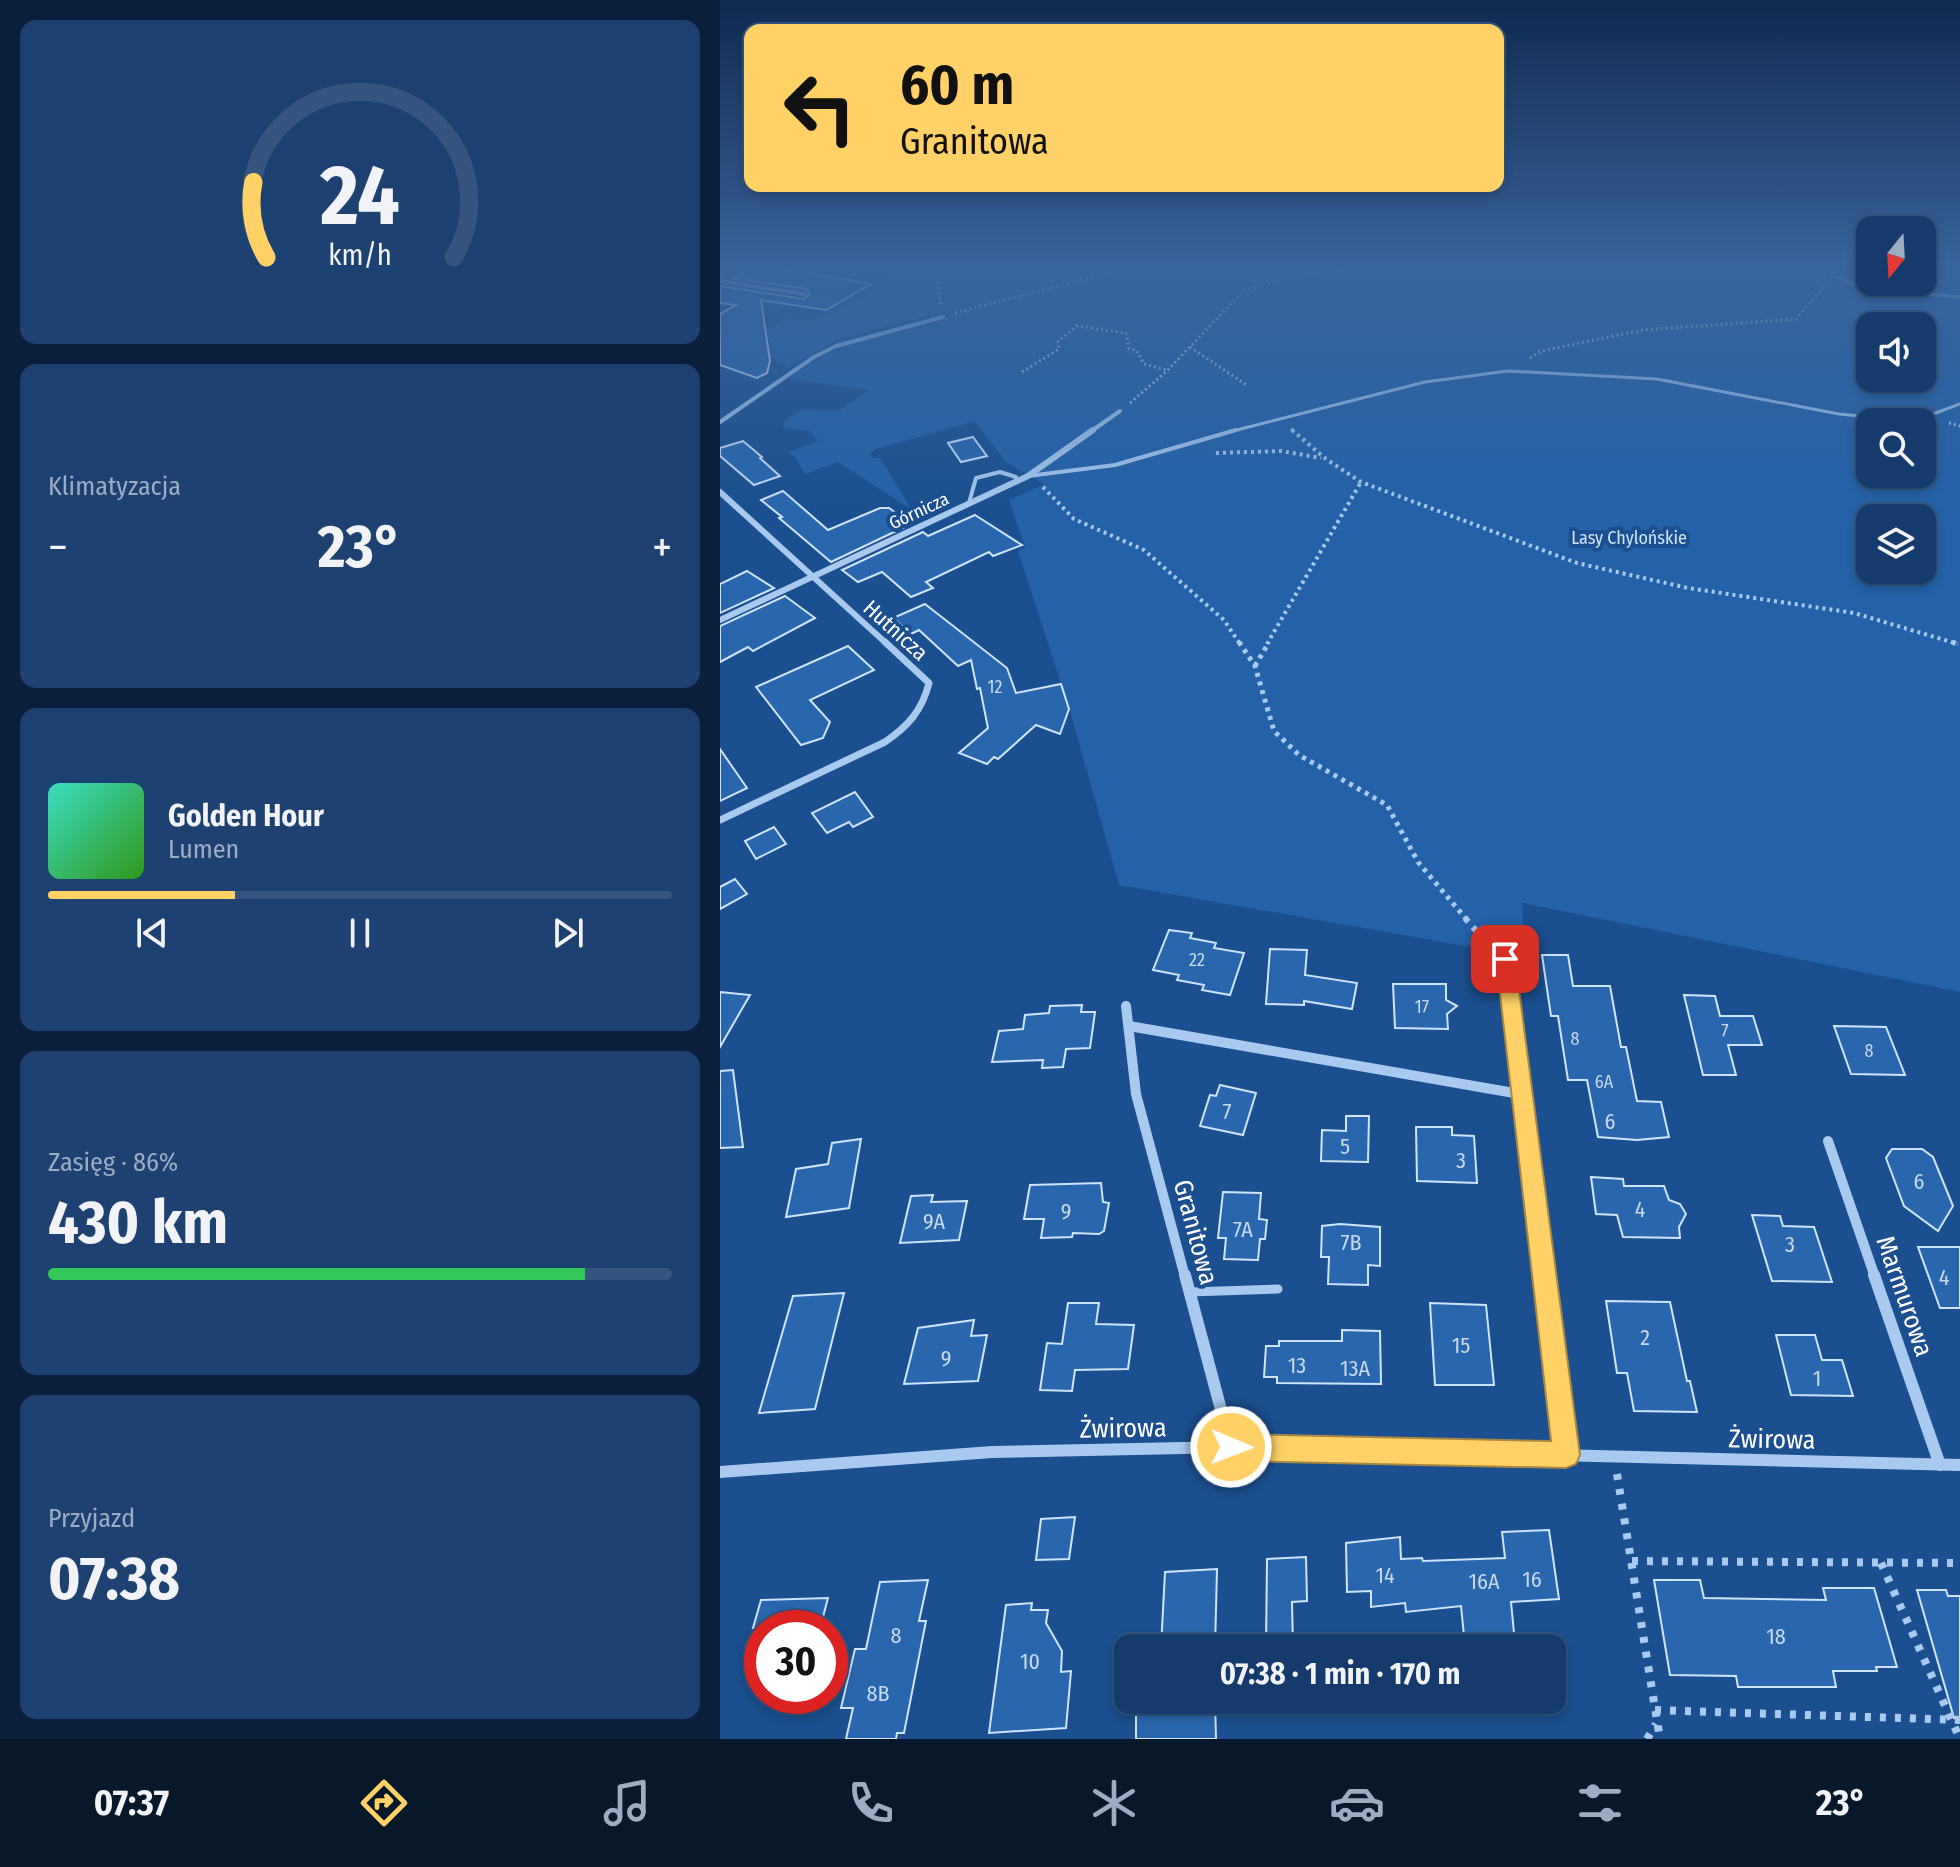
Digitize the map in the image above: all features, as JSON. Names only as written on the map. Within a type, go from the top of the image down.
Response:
[{"type":"street","points":[[720,422],[830,349]]},
{"type":"street","name":"Górnicza","points":[[720,620],[1030,476],[1120,411]]},
{"type":"street","name":"Hutnicza","points":[[720,492],[929,683],[924,706],[906,727],[885,742],[720,820]]},
{"type":"street","points":[[1505,959],[1566,1455]]},
{"type":"street","name":"Granitowa","points":[[1126,1006],[1136,1094],[1231,1447]]},
{"type":"street","points":[[1129,1026],[1520,1094]]},
{"type":"street","name":"Marmurowa","points":[[1828,1141],[1940,1465]]},
{"type":"street","name":"Żwirowa","points":[[720,1472],[992,1452],[1231,1447],[1960,1465]]},
{"type":"lane","points":[[1030,476],[1115,465],[1279,418],[1425,382],[1508,371],[1657,379],[1839,414],[1890,419],[1925,417],[1960,404]]},
{"type":"lane","points":[[969,503],[976,478],[1000,472],[1016,477],[1016,482]]},
{"type":"lane","points":[[1190,1292],[1278,1289]]},
{"type":"path","points":[[1022,372],[1059,349]]},
{"type":"path","points":[[1130,349],[1136,350],[1144,364],[1168,370]]},
{"type":"path","points":[[1120,411],[1188,349]]},
{"type":"path","points":[[1193,349],[1248,386]]},
{"type":"path","points":[[1508,371],[1549,349]]},
{"type":"path","points":[[1279,418],[1326,459],[1361,482],[1577,563],[1688,588],[1854,613],[1960,645]]},
{"type":"path","points":[[1203,453],[1281,451],[1326,459]]},
{"type":"path","points":[[1030,476],[1074,519],[1144,550],[1224,620],[1255,666],[1274,731],[1299,755],[1387,805],[1418,862],[1494,951],[1505,959]]},
{"type":"path","points":[[1255,666],[1361,482]]},
{"type":"path","points":[[1615,1457],[1660,1739]]},
{"type":"path","points":[[1632,1561],[1960,1563]]},
{"type":"path","points":[[1881,1563],[1957,1720],[1960,1739]]},
{"type":"path","points":[[1655,1710],[1957,1720]]},
{"type":"path","points":[[1647,1739],[1657,1723]]},
{"type":"green space","name":"Lasy Chylońskie","points":[[822,349],[789,367],[755,350]]},
{"type":"green space","name":"Lasy Chylońskie","points":[[837,349],[1856,349],[1856,392],[1936,392],[1936,349],[1960,349],[1960,992],[1523,903],[1522,956],[1119,885],[1070,711],[1018,551],[1025,547],[1009,500],[1044,484],[1006,462],[975,421],[876,449],[870,454],[872,458],[880,458],[910,506],[918,504],[928,511],[923,517],[838,462],[805,474],[795,457],[788,452],[818,441],[809,431],[783,428],[785,421],[801,410],[838,411],[868,390],[788,379]]},
{"type":"building","points":[[720,349],[768,349],[767,373],[757,378],[720,365]]},
{"type":"building","points":[[973,437],[987,456],[961,462],[948,443]]},
{"type":"building","points":[[743,441],[780,476],[754,485],[720,456],[720,448]]},
{"type":"building","points":[[783,491],[828,530],[880,508],[889,508],[911,524],[831,562],[761,500]]},
{"type":"building","points":[[975,515],[1022,545],[993,556],[989,552],[926,582],[933,588],[911,597],[882,572],[858,582],[842,570],[923,532],[928,536]]},
{"type":"building","points":[[747,571],[774,588],[720,613],[720,584]]},
{"type":"building","points":[[785,596],[815,618],[753,651],[748,647],[720,662],[720,626]]},
{"type":"building","points":[[925,604],[1007,668],[1016,693],[1061,684],[1069,709],[1060,734],[1036,725],[998,759],[994,757],[987,764],[959,753],[988,728],[980,688],[977,689],[971,660],[958,666],[919,630],[911,634],[893,618]]},
{"type":"building","points":[[848,646],[874,670],[810,700],[830,722],[823,738],[801,745],[756,687]]},
{"type":"building","points":[[720,749],[747,788],[720,801]]},
{"type":"building","points":[[855,792],[873,817],[853,827],[849,822],[827,833],[812,813]]},
{"type":"building","points":[[774,827],[786,844],[756,859],[745,841]]},
{"type":"building","points":[[735,879],[747,894],[720,909],[720,887]]},
{"type":"building","points":[[1169,930],[1192,933],[1190,938],[1216,943],[1214,948],[1244,953],[1230,995],[1202,990],[1204,985],[1177,980],[1179,975],[1153,970]]},
{"type":"building","points":[[1270,949],[1307,950],[1305,975],[1357,983],[1352,1009],[1304,1001],[1304,1005],[1266,1004]]},
{"type":"building","points":[[1542,955],[1568,955],[1573,986],[1610,986],[1621,1047],[1626,1047],[1637,1101],[1661,1102],[1669,1137],[1637,1140],[1598,1137],[1587,1080],[1568,1080],[1558,1016],[1551,1016]]},
{"type":"building","points":[[1393,984],[1446,984],[1446,1000],[1457,1006],[1447,1014],[1448,1029],[1395,1028]]},
{"type":"building","points":[[720,992],[750,995],[720,1047]]},
{"type":"building","points":[[1684,995],[1715,996],[1720,1016],[1753,1016],[1762,1045],[1728,1045],[1736,1075],[1703,1075]]},
{"type":"building","points":[[1082,1005],[1081,1012],[1095,1012],[1090,1048],[1066,1049],[1063,1067],[1042,1068],[1043,1060],[992,1062],[999,1031],[1023,1029],[1025,1015],[1049,1013],[1050,1006]]},
{"type":"building","points":[[1834,1026],[1886,1027],[1905,1075],[1851,1074]]},
{"type":"building","points":[[733,1070],[743,1147],[720,1148],[720,1071]]},
{"type":"building","points":[[1220,1085],[1256,1093],[1243,1135],[1200,1126],[1210,1095],[1216,1096]]},
{"type":"building","points":[[1346,1116],[1369,1116],[1368,1162],[1321,1161],[1322,1130],[1346,1131]]},
{"type":"building","points":[[1416,1127],[1452,1127],[1452,1135],[1474,1136],[1477,1183],[1417,1181]]},
{"type":"building","points":[[861,1139],[849,1208],[786,1217],[796,1169],[828,1164],[832,1143]]},
{"type":"building","points":[[1892,1149],[1922,1149],[1933,1157],[1953,1206],[1938,1231],[1904,1206],[1886,1158]]},
{"type":"building","points":[[1591,1177],[1623,1179],[1624,1186],[1664,1186],[1669,1200],[1680,1204],[1686,1214],[1679,1227],[1680,1238],[1623,1237],[1617,1215],[1596,1214]]},
{"type":"building","points":[[1101,1183],[1103,1202],[1109,1203],[1104,1231],[1099,1234],[1073,1233],[1072,1237],[1041,1238],[1044,1219],[1024,1219],[1030,1185]]},
{"type":"building","points":[[1223,1192],[1261,1193],[1259,1219],[1267,1220],[1265,1239],[1260,1239],[1258,1260],[1224,1259],[1226,1238],[1218,1238]]},
{"type":"building","points":[[933,1195],[931,1202],[967,1201],[959,1240],[900,1243],[911,1196]]},
{"type":"building","points":[[1752,1215],[1780,1216],[1783,1226],[1814,1227],[1832,1282],[1772,1281]]},
{"type":"building","points":[[1322,1226],[1380,1227],[1380,1266],[1368,1265],[1368,1285],[1328,1284],[1329,1257],[1321,1257]]},
{"type":"building","points":[[1918,1247],[1960,1247],[1960,1308],[1940,1308]]},
{"type":"building","points":[[844,1293],[815,1409],[759,1413],[793,1296]]},
{"type":"building","points":[[1606,1301],[1670,1302],[1697,1412],[1634,1411],[1627,1373],[1617,1373]]},
{"type":"building","points":[[1068,1303],[1099,1303],[1096,1324],[1134,1325],[1128,1369],[1075,1370],[1072,1391],[1040,1390],[1047,1343],[1062,1344]]},
{"type":"building","points":[[1430,1303],[1486,1305],[1494,1385],[1435,1385]]},
{"type":"building","points":[[974,1320],[971,1336],[987,1335],[978,1381],[904,1384],[918,1328]]},
{"type":"building","points":[[1342,1330],[1380,1331],[1381,1384],[1277,1383],[1277,1377],[1264,1377],[1266,1346],[1279,1346],[1279,1341],[1342,1341]]},
{"type":"building","points":[[1776,1335],[1815,1335],[1822,1360],[1842,1360],[1853,1396],[1791,1395]]},
{"type":"building","points":[[1075,1517],[1069,1559],[1036,1560],[1041,1519]]},
{"type":"building","points":[[1549,1530],[1559,1599],[1511,1602],[1514,1633],[1464,1634],[1461,1606],[1406,1612],[1405,1603],[1371,1607],[1371,1591],[1347,1592],[1346,1543],[1400,1537],[1401,1559],[1505,1558],[1502,1532]]},
{"type":"building","points":[[1306,1557],[1307,1601],[1292,1602],[1293,1634],[1266,1634],[1267,1559]]},
{"type":"building","points":[[1217,1569],[1215,1634],[1162,1634],[1165,1572]]},
{"type":"building","points":[[928,1580],[919,1621],[926,1621],[904,1733],[897,1733],[896,1739],[846,1739],[853,1708],[848,1708],[848,1678],[855,1649],[866,1649],[880,1582]]},
{"type":"building","points":[[1654,1580],[1700,1580],[1704,1598],[1826,1600],[1823,1588],[1874,1588],[1897,1667],[1876,1667],[1877,1671],[1833,1671],[1836,1687],[1738,1687],[1736,1676],[1670,1675]]},
{"type":"building","points":[[1917,1590],[1946,1590],[1948,1596],[1960,1596],[1960,1717],[1954,1718]]},
{"type":"building","points":[[828,1598],[825,1610],[758,1610],[761,1600]]},
{"type":"building","points":[[1032,1603],[1031,1610],[1048,1610],[1046,1623],[1062,1651],[1061,1672],[1071,1671],[1066,1728],[989,1733],[1006,1605]]},
{"type":"building","points":[[1136,1714],[1215,1714],[1216,1739],[1136,1739]]},
{"type":"route","points":[[1231,1447],[1566,1455],[1505,959]]}]
